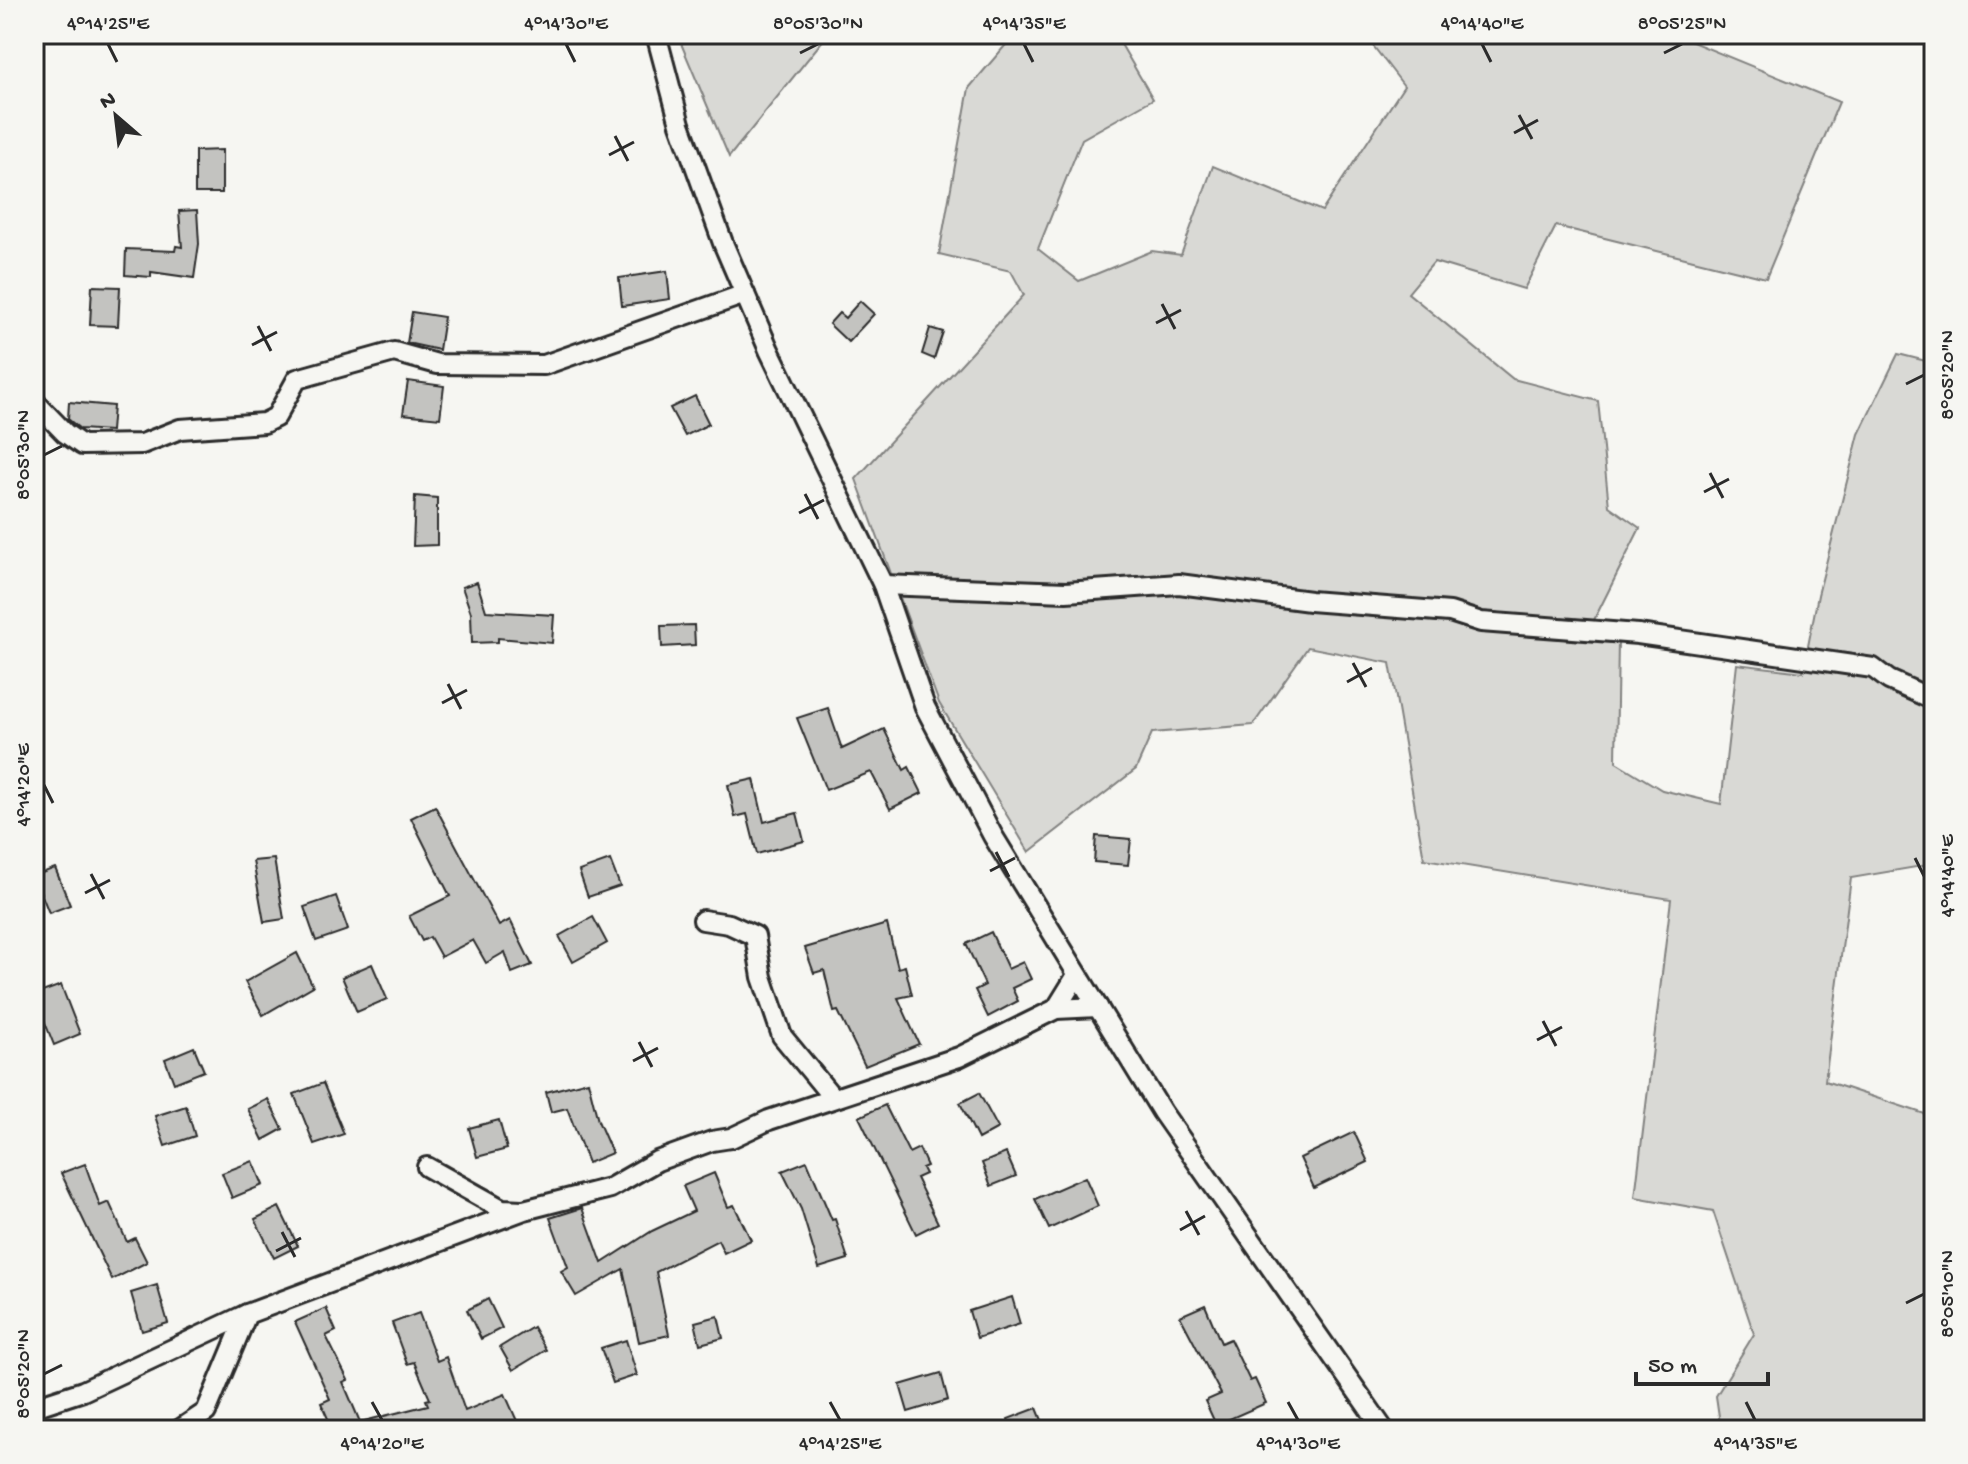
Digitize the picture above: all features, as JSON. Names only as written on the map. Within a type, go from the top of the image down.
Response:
[{"type":"street","points":[[656,34],[680,124],[745,294],[883,585],[925,707],[993,836],[1162,1112],[1227,1210],[1384,1430]]},
{"type":"street","points":[[34,401],[65,433],[82,445],[142,444],[180,429],[264,423],[276,417],[297,379],[394,352],[437,364],[544,365],[745,294]]},
{"type":"street","points":[[883,585],[1066,592],[1179,584],[1310,601],[1450,612],[1481,622],[1638,634],[1873,668],[1889,680],[1934,700]]},
{"type":"street","points":[[703,920],[729,924],[755,936],[762,977],[782,1036],[833,1098]]},
{"type":"street","points":[[1056,1009],[1077,975]]},
{"type":"street","points":[[34,1407],[83,1391],[247,1314],[524,1210],[610,1188],[657,1161],[712,1141],[731,1138],[833,1098],[959,1057],[1056,1009],[1098,1007]]},
{"type":"street","points":[[427,1167],[502,1209],[524,1210]]},
{"type":"street","points":[[179,1430],[206,1412],[247,1314]]},
{"type":"shaded area","points":[[677,34],[828,34],[729,157]]},
{"type":"shaded area","points":[[1015,34],[1115,34],[1153,99],[1082,139],[1038,249],[1079,281],[1152,251],[1181,255],[1213,166],[1322,211],[1404,86],[1364,34],[1673,34],[1839,102],[1766,278],[1556,226],[1524,289],[1434,262],[1408,293],[1513,379],[1598,401],[1609,506],[1640,528],[1592,624],[1618,641],[1616,762],[1662,790],[1721,804],[1737,664],[1803,672],[1818,595],[1859,434],[1898,354],[1934,363],[1934,864],[1851,878],[1825,1081],[1934,1117],[1934,1430],[1721,1430],[1716,1396],[1754,1334],[1713,1211],[1635,1197],[1671,899],[1424,859],[1390,663],[1308,647],[1253,725],[1152,733],[1136,769],[1029,852],[939,703],[856,479],[1024,295],[1011,271],[939,254],[969,88]]},
{"type":"building","points":[[222,150],[222,193],[195,193],[195,151]]},
{"type":"building","points":[[197,210],[199,244],[194,278],[151,272],[151,277],[125,275],[126,249],[175,251],[176,246],[182,247],[179,211]]},
{"type":"building","points":[[667,271],[670,299],[622,306],[619,278]]},
{"type":"building","points":[[92,286],[120,287],[118,326],[90,325]]},
{"type":"building","points":[[860,301],[874,314],[848,342],[829,324],[839,313],[845,318]]},
{"type":"building","points":[[412,312],[444,317],[439,350],[407,343]]},
{"type":"building","points":[[930,328],[943,332],[934,359],[922,354]]},
{"type":"building","points":[[408,381],[444,386],[440,418],[403,414]]},
{"type":"building","points":[[695,396],[709,424],[685,436],[670,408]]},
{"type":"building","points":[[69,402],[113,406],[111,431],[80,429],[68,419]]},
{"type":"building","points":[[415,496],[437,498],[437,545],[413,546]]},
{"type":"building","points":[[477,582],[486,611],[554,615],[552,643],[498,638],[498,642],[472,643],[471,613],[462,587]]},
{"type":"building","points":[[694,625],[695,645],[662,647],[661,626]]},
{"type":"building","points":[[828,708],[842,749],[884,729],[904,770],[909,767],[922,793],[890,809],[871,772],[826,790],[797,718]]},
{"type":"building","points":[[754,779],[764,822],[797,813],[804,841],[757,854],[747,814],[735,817],[728,785]]},
{"type":"building","points":[[435,806],[499,926],[510,920],[532,965],[512,973],[505,952],[486,963],[473,940],[441,957],[430,937],[422,941],[409,916],[450,896],[411,818]]},
{"type":"building","points":[[1096,836],[1131,839],[1128,865],[1094,862]]},
{"type":"building","points":[[274,859],[284,919],[264,922],[253,861]]},
{"type":"building","points":[[610,860],[620,886],[588,897],[579,871]]},
{"type":"building","points":[[55,868],[70,905],[49,913],[34,876]]},
{"type":"building","points":[[336,896],[348,930],[316,941],[304,907]]},
{"type":"building","points":[[593,917],[607,943],[573,962],[559,936]]},
{"type":"building","points":[[887,924],[898,968],[905,966],[912,995],[898,998],[919,1044],[865,1066],[838,1011],[834,1012],[824,970],[814,973],[805,948]]},
{"type":"building","points":[[991,932],[1008,969],[1023,962],[1031,979],[1012,988],[1018,1001],[988,1017],[975,990],[985,985],[966,944]]},
{"type":"building","points":[[297,953],[313,986],[263,1015],[245,982]]},
{"type":"building","points":[[372,964],[387,999],[357,1012],[342,977]]},
{"type":"building","points":[[61,985],[80,1034],[54,1045],[34,995]]},
{"type":"building","points":[[194,1047],[204,1071],[174,1083],[165,1059]]},
{"type":"building","points":[[588,1081],[598,1121],[612,1153],[588,1163],[567,1108],[551,1112],[546,1092]]},
{"type":"building","points":[[323,1083],[344,1134],[314,1144],[294,1094]]},
{"type":"building","points":[[979,1093],[998,1128],[978,1139],[960,1103]]},
{"type":"building","points":[[268,1099],[283,1129],[263,1140],[248,1109]]},
{"type":"building","points":[[885,1105],[909,1153],[919,1148],[927,1166],[922,1168],[925,1174],[916,1178],[938,1223],[916,1234],[859,1117]]},
{"type":"building","points":[[186,1106],[195,1136],[165,1146],[155,1116]]},
{"type":"building","points":[[499,1120],[507,1149],[477,1157],[469,1128]]},
{"type":"building","points":[[1354,1132],[1368,1162],[1314,1188],[1300,1158]]},
{"type":"building","points":[[1006,1153],[1016,1176],[991,1186],[982,1163]]},
{"type":"building","points":[[253,1161],[263,1185],[232,1198],[222,1173]]},
{"type":"building","points":[[807,1161],[832,1220],[835,1219],[848,1259],[819,1268],[801,1209],[782,1171]]},
{"type":"building","points":[[85,1164],[100,1206],[109,1202],[127,1242],[135,1238],[147,1262],[112,1280],[61,1173]]},
{"type":"building","points":[[714,1173],[728,1207],[734,1205],[751,1240],[724,1253],[718,1240],[656,1272],[669,1335],[639,1342],[623,1269],[576,1296],[561,1271],[568,1267],[550,1218],[582,1208],[602,1263],[652,1231],[694,1211],[683,1186]]},
{"type":"building","points":[[1085,1177],[1098,1206],[1049,1229],[1035,1199]]},
{"type":"building","points":[[279,1207],[298,1246],[274,1258],[255,1219]]},
{"type":"building","points":[[157,1285],[168,1323],[142,1331],[131,1293]]},
{"type":"building","points":[[1012,1297],[1020,1324],[977,1338],[969,1311]]},
{"type":"building","points":[[488,1299],[502,1328],[481,1339],[467,1310]]},
{"type":"building","points":[[1205,1305],[1221,1343],[1230,1339],[1250,1381],[1255,1379],[1266,1403],[1216,1425],[1205,1401],[1221,1394],[1180,1316]]},
{"type":"building","points":[[326,1308],[336,1331],[326,1336],[348,1380],[343,1382],[360,1422],[428,1405],[426,1400],[430,1399],[414,1362],[407,1364],[392,1323],[419,1313],[437,1361],[446,1357],[465,1411],[505,1394],[517,1421],[496,1430],[333,1430],[321,1403],[330,1399],[295,1322]]},
{"type":"building","points":[[718,1316],[723,1338],[700,1344],[695,1322]]},
{"type":"building","points":[[533,1327],[546,1350],[513,1370],[500,1347]]},
{"type":"building","points":[[626,1340],[637,1375],[613,1383],[601,1348]]},
{"type":"building","points":[[941,1373],[948,1400],[908,1412],[900,1385]]},
{"type":"building","points":[[1037,1408],[1046,1430],[1012,1430],[1008,1419]]}]
